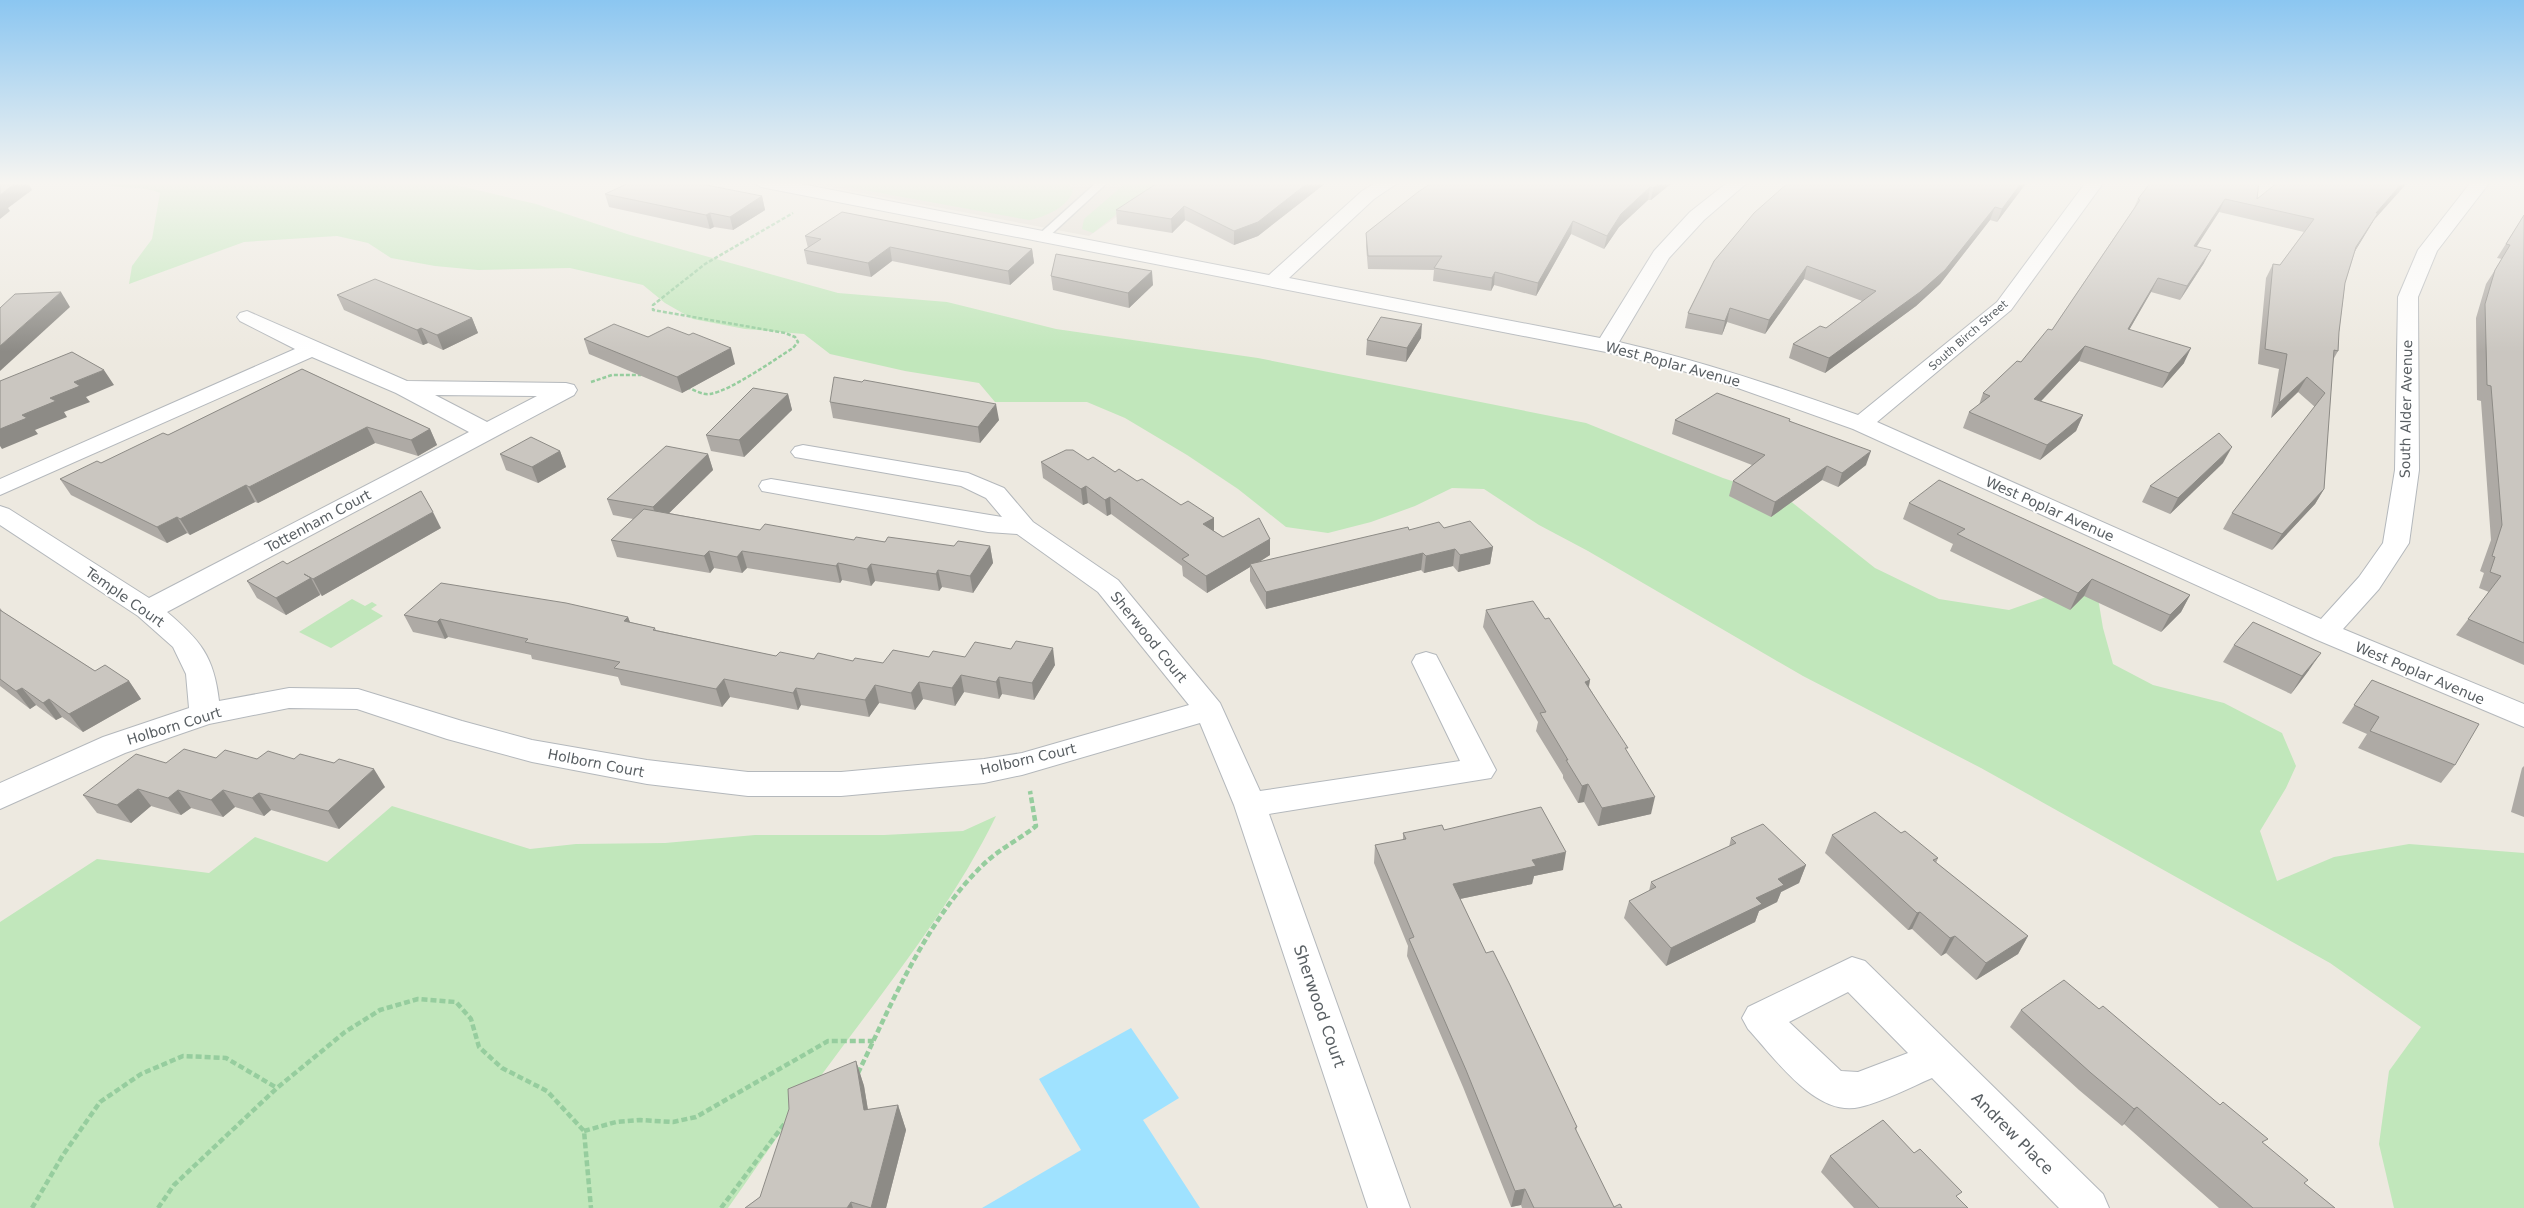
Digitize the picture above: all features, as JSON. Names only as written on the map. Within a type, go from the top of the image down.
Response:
[{"type":"street","name":"West Poplar Avenue","points":[[1043,238],[1606,346],[1676,362],[1743,382],[1860,424],[2325,632],[2524,716]]},
{"type":"street","points":[[1273,282],[1321,238]]},
{"type":"street","points":[[1606,346],[1661,255],[1676,238]]},
{"type":"street","name":"South Birch Street","points":[[1860,424],[2004,306],[2054,238]]},
{"type":"street","name":"South Alder Avenue","points":[[2325,632],[2369,583],[2396,543],[2407,470],[2408,297],[2428,250],[2437,238]]},
{"type":"street","points":[[247,317],[312,349],[404,388],[487,432]]},
{"type":"street","points":[[0,488],[312,349]]},
{"type":"street","points":[[404,388],[566,390]]},
{"type":"street","name":"Tottenham Court","points":[[148,610],[566,390]]},
{"type":"street","name":"Sherwood Court","points":[[803,452],[968,480],[996,493],[1024,527],[1108,586],[1209,710],[1250,805],[1389,1208]]},
{"type":"street","points":[[771,486],[988,524],[1024,527]]},
{"type":"street","name":"Temple Court","points":[[0,514],[148,610],[184,642],[201,674],[205,714]]},
{"type":"street","points":[[1250,805],[1480,770],[1426,662]]},
{"type":"street","name":"Holborn Court","points":[[0,796],[114,745],[205,714],[289,698],[358,699],[458,731],[532,750],[647,772],[748,784],[841,784],[984,770],[1022,764],[1209,710]]},
{"type":"street","name":"Andrew Place","points":[[1938,1058],[2088,1208]]},
{"type":"path","points":[[680,384],[704,394],[711,394],[747,377],[793,348],[798,342],[796,337],[785,333],[653,310],[653,305],[705,264],[748,238]]},
{"type":"path","points":[[566,390],[612,375],[648,375]]},
{"type":"path","points":[[857,1075],[910,970],[956,897],[982,866],[1001,849],[1024,837],[1036,826],[1035,808],[1022,764]]},
{"type":"path","points":[[158,1208],[174,1185],[277,1088],[345,1032],[380,1010],[418,999],[456,1002],[471,1018],[479,1047],[502,1068],[547,1091],[584,1131],[591,1208]]},
{"type":"path","points":[[584,1131],[616,1122],[640,1120],[673,1122],[696,1117],[828,1041],[874,1041]]},
{"type":"path","points":[[32,1208],[63,1155],[100,1102],[141,1074],[183,1056],[226,1058],[277,1088]]},
{"type":"path","points":[[721,1208],[790,1117]]},
{"type":"green space","points":[[300,238],[244,242],[129,284],[132,266],[152,239]]},
{"type":"green space","points":[[348,238],[642,238],[838,293],[947,302],[1056,329],[1258,358],[1586,423],[1723,478],[1789,500],[1875,568],[1939,599],[2009,610],[2060,592],[2098,598],[2103,628],[2113,664],[2153,685],[2224,703],[2282,733],[2296,766],[2286,788],[2260,831],[2277,881],[2334,857],[2409,844],[2524,853],[2524,1208],[2394,1208],[2379,1144],[2389,1071],[2421,1027],[2330,963],[1981,768],[1803,676],[1588,551],[1539,525],[1484,489],[1452,488],[1415,506],[1371,522],[1328,533],[1286,527],[1238,489],[1187,455],[1125,418],[1087,402],[995,402],[979,383],[905,371],[830,354],[804,334],[745,329],[693,319],[665,303],[643,285],[570,268],[478,270],[435,266],[391,258],[368,243]]},
{"type":"green space","points":[[352,599],[365,606],[372,602],[377,605],[371,609],[383,616],[331,648],[299,632]]},
{"type":"green space","points":[[392,806],[530,849],[576,844],[665,843],[755,835],[884,835],[963,831],[996,816],[962,877],[924,936],[811,1089],[728,1208],[0,1208],[0,922],[97,859],[209,873],[255,837],[327,862]]},
{"type":"water","points":[[1131,1028],[1179,1098],[1143,1120],[1200,1208],[982,1208],[1081,1150],[1039,1079]]},
{"type":"building","points":[[818,238],[977,238],[1032,249],[1008,271],[890,247],[868,263],[804,250],[821,239]]},
{"type":"building","points":[[1366,238],[1563,238],[1538,283],[1495,272],[1492,278],[1434,268],[1442,256],[1368,256]]},
{"type":"building","points":[[1733,238],[1970,238],[1945,270],[1920,292],[1829,358],[1793,344],[1820,326],[1826,328],[1876,291],[1807,266],[1769,320],[1730,308],[1725,321],[1688,313],[1714,261]]},
{"type":"building","points":[[2114,238],[2199,238],[2194,246],[2211,250],[2187,286],[2158,278],[2128,329],[2191,348],[2169,373],[2085,346],[2034,399],[2083,415],[2047,445],[1969,412],[1990,396],[1983,393],[2017,361],[2021,362],[2048,329],[2052,330]]},
{"type":"building","points":[[2300,238],[2362,238],[2356,247],[2345,283],[2338,351],[2334,350],[2324,489],[2282,534],[2232,513],[2325,393],[2307,377],[2279,403],[2287,354],[2265,349],[2273,264],[2280,265]]},
{"type":"building","points":[[2509,238],[2524,238],[2524,643],[2468,619],[2501,576],[2490,572],[2495,557],[2492,556],[2502,525],[2491,386],[2487,385],[2485,304],[2495,270],[2510,245],[2506,244]]},
{"type":"building","points":[[1056,254],[1152,271],[1128,293],[1051,276]]},
{"type":"building","points":[[375,279],[472,318],[437,335],[421,328],[417,330],[337,295]]},
{"type":"building","points":[[61,292],[0,346],[0,308],[15,294]]},
{"type":"building","points":[[1381,317],[1422,324],[1407,348],[1367,340]]},
{"type":"building","points":[[614,324],[648,337],[668,327],[689,335],[693,333],[731,348],[677,377],[584,339]]},
{"type":"building","points":[[72,352],[104,370],[74,382],[80,386],[50,398],[56,401],[22,415],[27,418],[0,429],[0,381]]},
{"type":"building","points":[[302,369],[430,429],[411,440],[367,427],[249,487],[246,485],[180,519],[177,517],[157,527],[60,479],[97,461],[101,463],[163,433],[168,435]]},
{"type":"building","points":[[834,377],[862,382],[864,380],[996,404],[978,427],[830,402]]},
{"type":"building","points":[[753,388],[788,394],[739,440],[706,435]]},
{"type":"building","points":[[1717,393],[1871,451],[1842,473],[1827,466],[1775,502],[1733,481],[1765,455],[1675,420]]},
{"type":"building","points":[[2219,433],[2232,447],[2178,498],[2150,486]]},
{"type":"building","points":[[531,437],[560,451],[532,467],[500,454]]},
{"type":"building","points":[[666,446],[708,454],[653,507],[607,499]]},
{"type":"building","points":[[1066,450],[1073,450],[1088,460],[1093,457],[1115,472],[1119,469],[1137,481],[1142,479],[1181,505],[1188,501],[1214,518],[1203,524],[1223,537],[1259,518],[1270,539],[1206,576],[1182,559],[1189,555],[1110,497],[1105,500],[1086,486],[1081,489],[1041,462]]},
{"type":"building","points":[[1939,480],[2190,595],[2170,615],[2092,579],[2078,593],[1957,534],[1965,529],[1909,503]]},
{"type":"building","points":[[421,491],[433,512],[313,579],[304,574],[311,578],[276,598],[247,581],[283,561],[287,564]]},
{"type":"building","points":[[644,509],[760,530],[765,524],[854,540],[856,537],[885,542],[888,537],[954,546],[958,541],[990,546],[970,576],[938,570],[936,574],[871,564],[867,569],[838,563],[836,566],[742,551],[737,557],[709,551],[704,556],[611,540]]},
{"type":"building","points":[[1470,521],[1493,547],[1460,555],[1455,549],[1426,556],[1423,553],[1266,592],[1250,564],[1408,527],[1409,530],[1439,522],[1444,528]]},
{"type":"building","points":[[441,583],[566,603],[628,617],[624,621],[655,628],[653,630],[776,656],[780,652],[814,659],[818,653],[853,661],[855,658],[883,663],[893,650],[929,657],[933,651],[965,657],[975,642],[1011,649],[1016,641],[1053,648],[1032,683],[999,677],[996,682],[961,675],[952,688],[919,682],[911,693],[875,685],[865,700],[796,688],[793,693],[724,679],[716,689],[614,668],[620,662],[525,642],[528,639],[440,619],[437,622],[404,615]]},
{"type":"building","points":[[1533,601],[1545,619],[1549,618],[1590,680],[1585,682],[1628,748],[1625,748],[1655,797],[1602,808],[1588,784],[1582,786],[1540,713],[1546,712],[1486,610]]},
{"type":"building","points":[[0,610],[95,671],[105,665],[129,681],[69,714],[49,699],[43,703],[22,688],[16,691],[0,679]]},
{"type":"building","points":[[2253,622],[2321,653],[2302,676],[2234,645]]},
{"type":"building","points":[[2372,680],[2479,724],[2455,765],[2370,731],[2379,717],[2354,705]]},
{"type":"building","points":[[184,749],[216,758],[225,750],[257,759],[268,751],[294,759],[300,754],[334,763],[339,759],[374,769],[328,811],[259,793],[252,798],[223,790],[211,800],[178,790],[168,798],[138,789],[117,805],[83,795],[136,754],[166,763]]},
{"type":"building","points":[[1541,807],[1566,852],[1532,860],[1536,866],[1453,884],[1486,953],[1493,951],[1510,985],[1577,1127],[1575,1128],[1614,1207],[1620,1204],[1622,1208],[1534,1208],[1525,1189],[1515,1191],[1466,1070],[1409,939],[1414,937],[1375,845],[1406,839],[1403,833],[1442,825],[1444,830]]},
{"type":"building","points":[[1875,812],[1901,833],[1905,831],[1938,858],[1933,860],[2028,936],[1986,963],[1955,936],[1950,938],[1920,912],[1917,913],[1832,835]]},
{"type":"building","points":[[1763,824],[1806,865],[1778,879],[1784,885],[1756,898],[1762,904],[1671,948],[1629,901],[1656,887],[1651,882],[1736,843],[1731,838]]},
{"type":"building","points":[[2064,980],[2099,1009],[2103,1006],[2220,1105],[2223,1102],[2268,1139],[2262,1142],[2308,1180],[2304,1183],[2335,1208],[2253,1208],[2137,1107],[2134,1109],[2091,1073],[2021,1010]]},
{"type":"building","points":[[856,1061],[864,1110],[898,1105],[871,1208],[851,1202],[847,1208],[745,1208],[760,1197],[789,1109],[788,1089]]},
{"type":"building","points":[[1883,1120],[1914,1153],[1920,1149],[1962,1192],[1956,1196],[1968,1208],[1879,1208],[1830,1156]]}]
